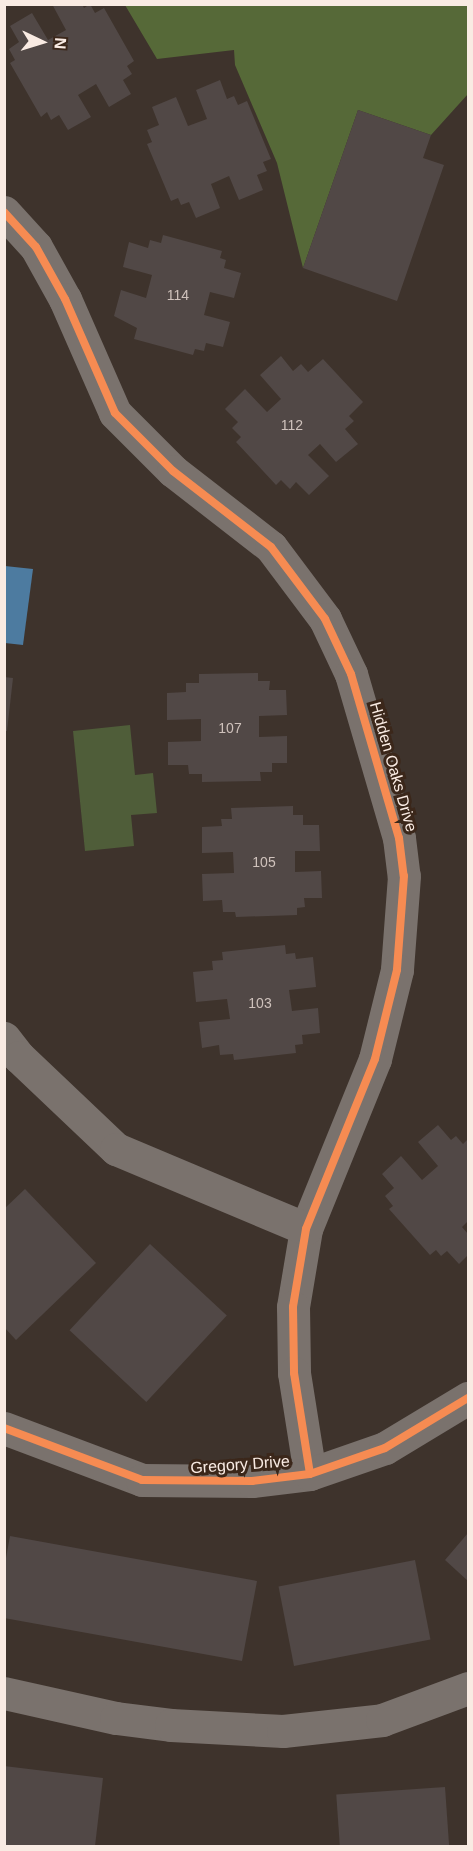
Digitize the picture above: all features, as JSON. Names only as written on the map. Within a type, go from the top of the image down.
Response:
[{"type":"street","name":"Hidden Oaks Drive","points":[[4,212],[36,247],[66,299],[115,413],[173,471],[271,547],[325,619],[351,674],[368,725],[401,852],[404,907],[400,949],[375,1059],[306,1229],[293,1307],[294,1373],[310,1474]]},
{"type":"street","points":[[4,1038],[19,1057],[116,1149],[306,1229]]},
{"type":"street","name":"Gregory Drive","points":[[4,1428],[142,1480],[252,1482],[310,1474],[386,1448],[468,1398]]},
{"type":"street","points":[[4,1693],[116,1718],[171,1725],[283,1731],[382,1720],[468,1688]]},
{"type":"green space","points":[[125,5],[468,5],[468,94],[431,135],[358,110],[303,268],[277,163],[235,65],[234,50],[157,59]]},
{"type":"green space","points":[[130,725],[135,775],[153,773],[157,813],[131,815],[134,846],[85,851],[73,731]]},
{"type":"water","points":[[5,566],[33,569],[23,645],[5,643]]},
{"type":"building","points":[[52,4],[82,4],[84,8],[90,4],[95,13],[104,8],[134,61],[127,66],[132,74],[123,80],[131,94],[109,107],[96,84],[78,95],[91,117],[68,130],[59,115],[51,120],[47,112],[41,117],[10,63],[15,60],[9,49],[19,42],[10,26],[32,13],[48,40],[66,30]]},
{"type":"building","points":[[220,80],[227,99],[234,96],[238,105],[247,101],[271,159],[263,162],[267,171],[257,175],[263,190],[239,200],[229,176],[211,184],[220,208],[196,218],[189,202],[181,205],[178,198],[171,201],[147,144],[152,142],[147,130],[159,125],[152,107],[176,97],[188,126],[207,119],[196,90]]},
{"type":"building","points":[[358,110],[431,135],[423,158],[444,165],[397,301],[303,268]]},
{"type":"building","points":[[163,235],[222,251],[220,258],[226,260],[224,268],[241,273],[234,298],[210,292],[204,315],[230,322],[223,347],[206,343],[204,351],[195,349],[193,355],[134,339],[137,328],[114,316],[121,290],[146,298],[152,275],[123,267],[129,242],[148,248],[150,240],[161,243]]},
{"type":"building","points":[[281,356],[293,371],[301,364],[308,372],[323,359],[363,402],[349,416],[354,421],[345,429],[358,444],[336,462],[320,444],[308,455],[329,476],[309,495],[296,482],[290,489],[281,480],[276,485],[236,442],[241,437],[232,428],[238,422],[225,409],[245,389],[267,412],[281,399],[260,375]]},
{"type":"building","points":[[258,673],[258,681],[270,681],[269,690],[286,690],[287,715],[259,716],[259,737],[287,736],[287,763],[272,763],[272,772],[260,772],[261,781],[202,782],[202,774],[189,774],[188,765],[168,765],[168,742],[201,741],[201,719],[167,720],[167,693],[186,692],[186,683],[199,683],[199,674]]},
{"type":"building","points":[[4,677],[13,678],[7,731],[4,731]]},
{"type":"building","points":[[293,806],[293,815],[303,815],[303,825],[319,825],[320,851],[295,851],[295,872],[321,871],[322,898],[304,898],[305,907],[297,908],[297,915],[236,917],[235,912],[223,912],[222,900],[203,901],[202,874],[234,873],[233,852],[202,853],[202,827],[222,826],[221,819],[232,819],[231,808]]},
{"type":"building","points":[[285,945],[286,954],[295,953],[296,959],[313,957],[316,987],[289,990],[292,1011],[318,1008],[320,1033],[302,1035],[303,1044],[295,1045],[296,1053],[234,1060],[233,1054],[220,1055],[219,1045],[202,1048],[199,1022],[230,1019],[227,999],[196,1002],[193,972],[213,970],[212,961],[223,960],[222,952]]},
{"type":"building","points":[[438,1125],[451,1140],[456,1136],[463,1144],[468,1139],[468,1221],[462,1227],[468,1234],[468,1255],[459,1264],[447,1251],[441,1256],[436,1250],[430,1255],[389,1209],[393,1206],[385,1196],[394,1188],[382,1174],[401,1156],[422,1180],[438,1166],[418,1142]]},
{"type":"building","points":[[25,1189],[96,1263],[16,1340],[4,1327],[4,1209]]},
{"type":"building","points":[[150,1244],[227,1316],[146,1402],[70,1330]]},
{"type":"building","points":[[468,1533],[468,1581],[445,1560]]},
{"type":"building","points":[[10,1536],[257,1581],[242,1661],[4,1618],[4,1569]]},
{"type":"building","points":[[415,1560],[430,1640],[294,1666],[279,1587]]},
{"type":"building","points":[[4,1766],[103,1778],[95,1846],[4,1846]]},
{"type":"building","points":[[445,1787],[449,1846],[340,1846],[336,1795]]},
{"type":"cycle path","points":[[4,212],[36,247],[65,299],[115,413],[173,471],[271,547],[325,619],[351,674],[399,838],[404,876],[397,970],[375,1059],[306,1229],[293,1307],[294,1373],[310,1474]]},
{"type":"cycle path","points":[[4,1428],[142,1480],[252,1481],[310,1474],[385,1448],[468,1398]]}]
